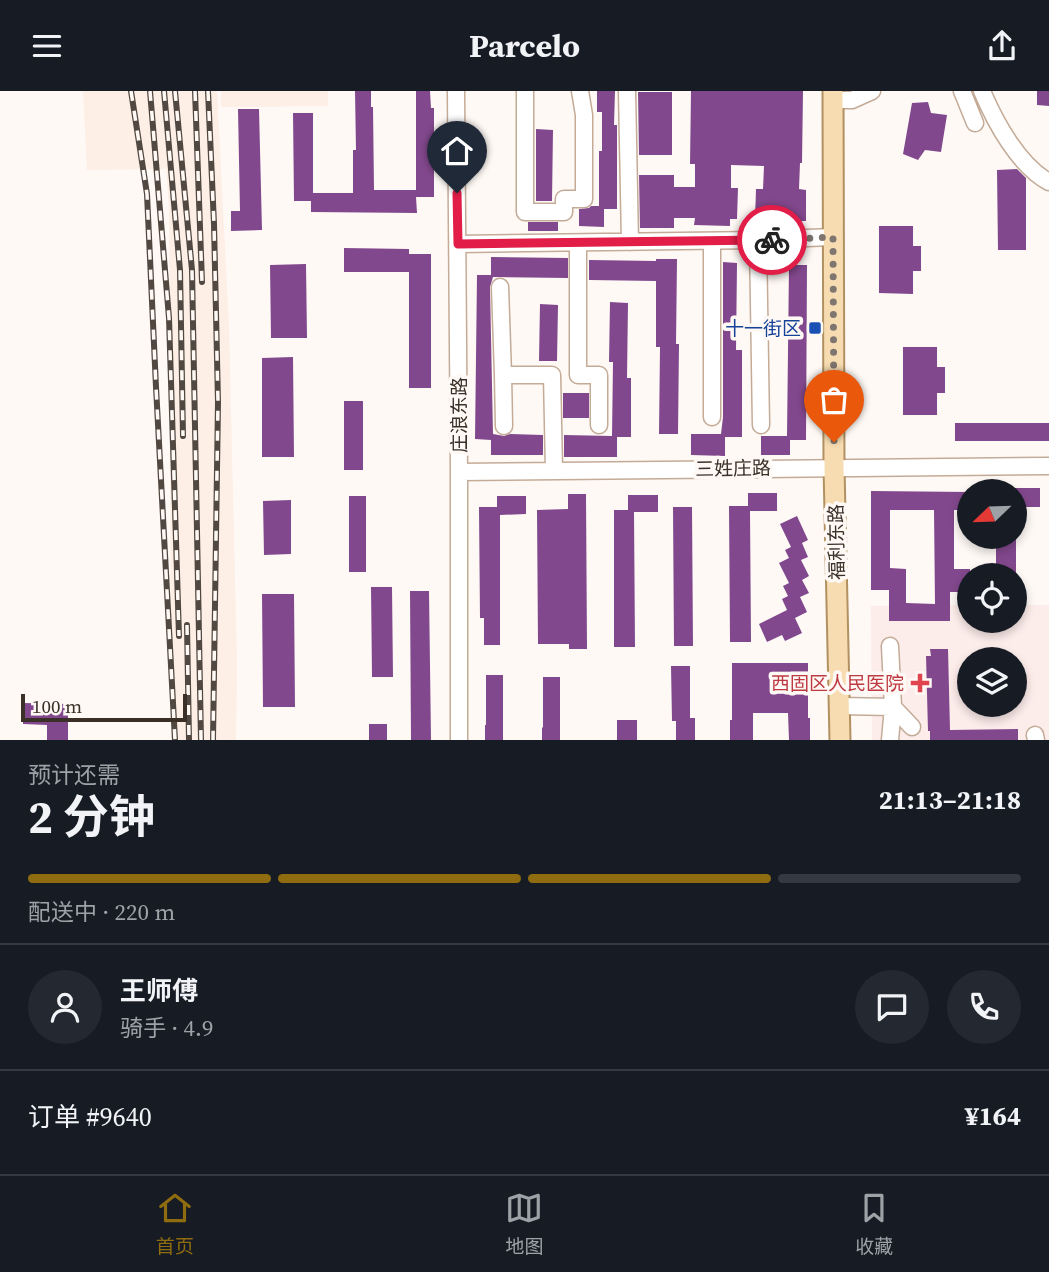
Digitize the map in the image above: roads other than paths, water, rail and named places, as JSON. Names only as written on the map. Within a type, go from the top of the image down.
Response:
[{"type":"main road","name":"福利东路","points":[[833,95],[834,467],[840,740]]},
{"type":"street","name":"庄浪东路","points":[[456,91],[459,740]]},
{"type":"street","points":[[525,91],[525,212],[564,212],[564,199],[584,199],[584,115],[580,91]]},
{"type":"street","points":[[627,91],[630,242]]},
{"type":"street","points":[[833,95],[852,100],[872,91]]},
{"type":"street","points":[[962,91],[975,123]]},
{"type":"street","points":[[982,91],[998,125],[1019,155],[1041,178],[1049,182]]},
{"type":"street","points":[[458,244],[833,237]]},
{"type":"street","points":[[758,240],[761,425]]},
{"type":"street","points":[[712,241],[712,417]]},
{"type":"street","points":[[578,243],[578,375]]},
{"type":"street","points":[[500,287],[504,426]]},
{"type":"street","points":[[503,375],[599,375],[599,425]]},
{"type":"street","points":[[552,375],[554,470]]},
{"type":"street","name":"三姓庄路","points":[[459,472],[1049,466]]},
{"type":"street","points":[[890,646],[893,707],[890,740]]},
{"type":"street","points":[[840,706],[893,707],[912,727]]},
{"type":"railway","points":[[131,91],[147,194],[175,740]]},
{"type":"railway","points":[[150,91],[169,318],[179,636]]},
{"type":"railway","points":[[164,91],[180,270],[183,436]]},
{"type":"railway","points":[[175,91],[192,270],[201,740]]},
{"type":"railway","points":[[195,91],[202,282]]},
{"type":"railway","points":[[208,91],[218,402],[213,740]]},
{"type":"railway","points":[[187,625],[189,740]]},
{"type":"place","name":"十一街区","points":[[815,328]]},
{"type":"place","name":"西固区人民医院","points":[[920,683]]}]
